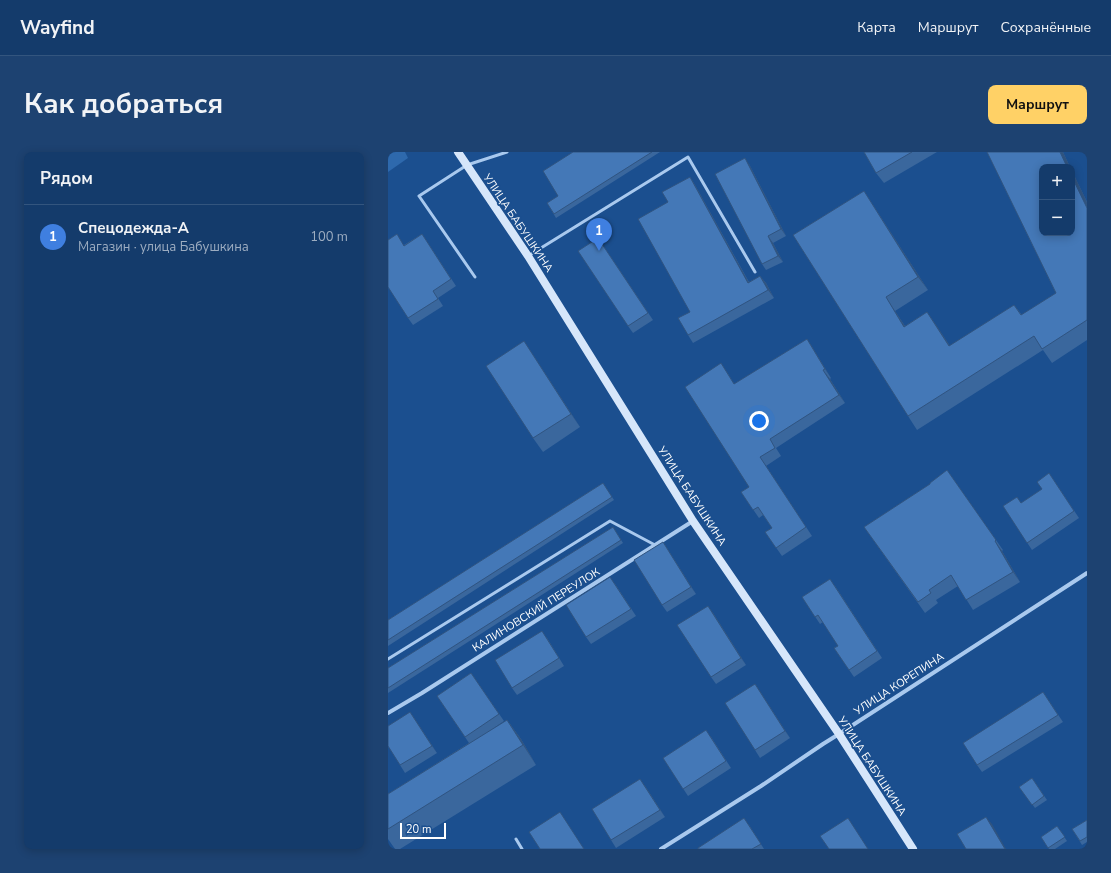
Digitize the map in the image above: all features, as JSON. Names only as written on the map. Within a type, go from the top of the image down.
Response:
[{"type":"street","name":"УЛИЦА БАБУШКИНА","points":[[458,152],[528,256],[693,521],[839,734],[912,849]]},
{"type":"street","name":"КАЛИНОВСКИЙ ПЕРЕУЛОК","points":[[388,713],[693,521]]},
{"type":"street","name":"УЛИЦА КОРЕПИНА","points":[[661,849],[761,786],[823,744],[1087,574]]},
{"type":"lane","points":[[475,277],[419,196],[466,165],[508,152]]},
{"type":"lane","points":[[528,256],[688,156],[755,272]]},
{"type":"lane","points":[[388,659],[610,521],[655,545]]},
{"type":"lane","points":[[516,839],[522,849]]},
{"type":"shaded area","points":[[388,152],[405,152],[408,158],[388,172]]},
{"type":"building","points":[[573,152],[652,152],[554,214],[547,203],[558,196],[543,171]]},
{"type":"building","points":[[864,152],[912,152],[876,173]]},
{"type":"building","points":[[987,152],[1060,152],[1066,164],[1039,164],[1039,236],[1075,236],[1075,183],[1087,208],[1087,320],[1042,349],[1034,336],[908,416],[793,235],[864,191],[918,277],[886,297],[904,327],[927,312],[949,346],[1014,305],[1021,315],[1056,293]]},
{"type":"building","points":[[745,158],[781,229],[768,236],[778,256],[762,264],[715,174]]},
{"type":"building","points":[[690,177],[748,283],[760,276],[768,290],[688,335],[678,318],[690,312],[638,219],[668,202],[662,192]]},
{"type":"building","points":[[397,234],[404,246],[422,234],[451,279],[433,291],[438,299],[408,318],[388,287],[388,240]]},
{"type":"building","points":[[598,238],[648,313],[628,326],[578,251]]},
{"type":"building","points":[[807,339],[825,369],[823,370],[839,395],[770,439],[775,448],[760,457],[806,527],[776,548],[765,532],[772,528],[758,507],[753,510],[741,492],[749,487],[685,387],[721,363],[734,384]]},
{"type":"building","points":[[524,341],[571,414],[533,438],[486,366]]},
{"type":"building","points":[[947,470],[996,540],[995,541],[1013,572],[966,600],[951,575],[929,590],[931,593],[918,602],[864,527],[930,484]]},
{"type":"building","points":[[1049,473],[1074,511],[1027,543],[1003,506],[1017,497],[1021,503],[1042,489],[1037,482]]},
{"type":"building","points":[[603,483],[612,497],[388,640],[388,620]]},
{"type":"building","points":[[613,527],[621,540],[388,688],[388,668]]},
{"type":"building","points":[[663,542],[691,587],[662,605],[634,560]]},
{"type":"building","points":[[610,577],[631,609],[586,637],[566,605]]},
{"type":"building","points":[[830,579],[877,651],[849,670],[834,648],[838,646],[818,615],[815,617],[802,597]]},
{"type":"building","points":[[708,606],[741,658],[711,677],[677,625]]},
{"type":"building","points":[[542,631],[559,658],[512,688],[495,660]]},
{"type":"building","points":[[471,673],[499,714],[465,737],[437,696]]},
{"type":"building","points":[[755,684],[785,731],[755,750],[725,703]]},
{"type":"building","points":[[1043,692],[1058,715],[977,765],[963,743]]},
{"type":"building","points":[[410,712],[432,746],[400,765],[388,746],[388,726]]},
{"type":"building","points":[[507,720],[523,745],[388,829],[388,794]]},
{"type":"building","points":[[706,730],[726,761],[683,789],[663,758]]},
{"type":"building","points":[[1032,778],[1044,796],[1032,805],[1019,787]]},
{"type":"building","points":[[640,779],[660,810],[611,840],[592,809]]},
{"type":"building","points":[[560,812],[584,849],[540,849],[529,832]]},
{"type":"building","points":[[986,817],[1005,849],[966,849],[957,834]]},
{"type":"building","points":[[744,818],[761,844],[752,849],[698,849],[698,848]]},
{"type":"building","points":[[848,818],[868,849],[829,849],[820,836]]},
{"type":"building","points":[[1087,820],[1087,837],[1080,841],[1072,829]]},
{"type":"building","points":[[1057,826],[1065,837],[1048,848],[1041,837]]},
{"type":"place","name":"Спецодежда-А","points":[[599,251]]}]
